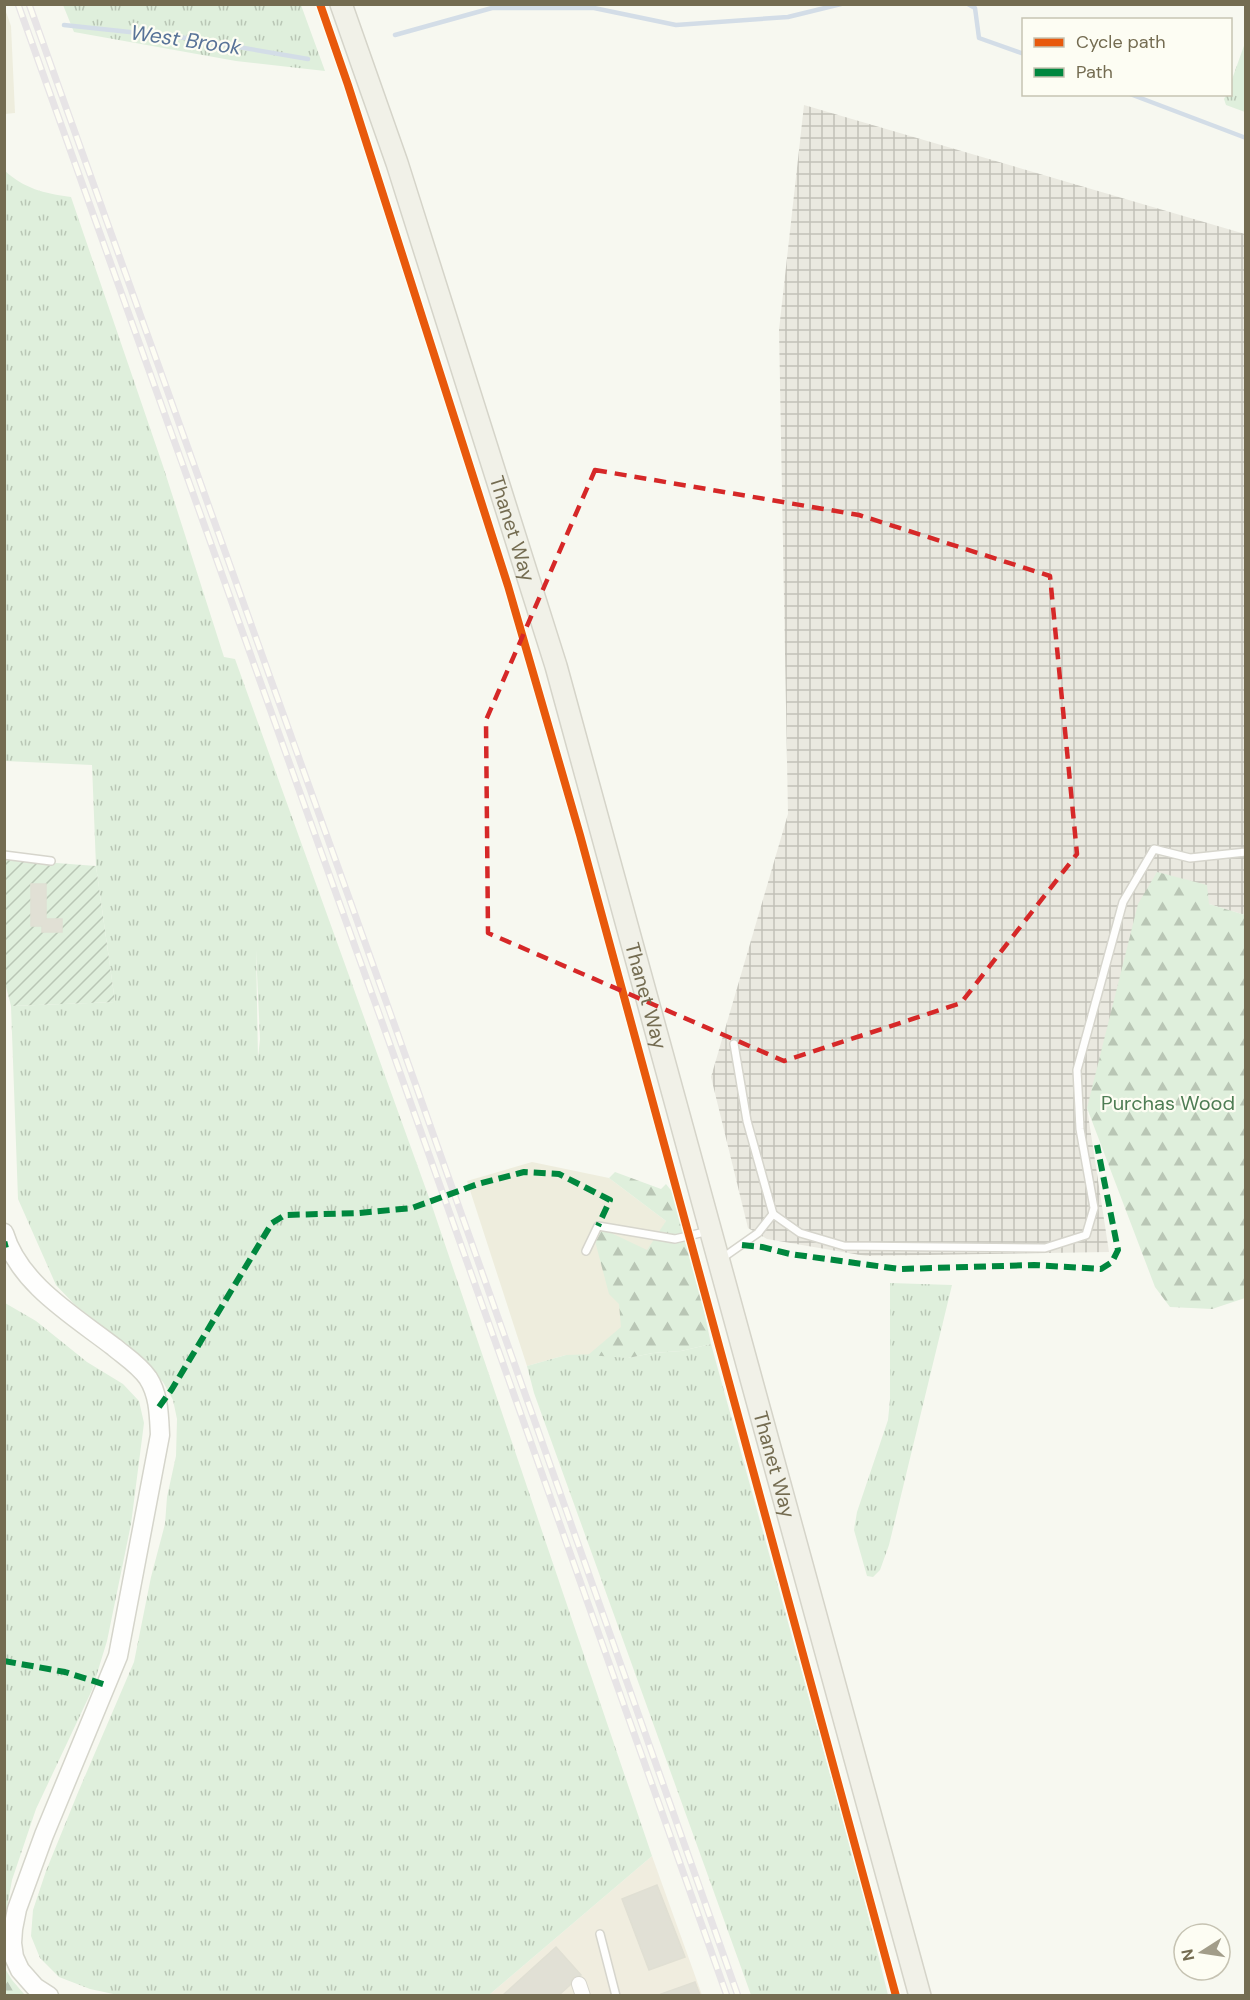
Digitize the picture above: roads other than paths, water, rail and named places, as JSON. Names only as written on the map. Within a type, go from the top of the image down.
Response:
[{"type":"main road","name":"Thanet Way","points":[[341,4],[397,163],[556,666],[920,1995]]},
{"type":"main road","points":[[4,1233],[25,1273],[50,1298],[135,1364],[148,1378],[159,1407],[160,1435],[118,1656],[44,1834],[17,1909],[12,1943],[14,1957],[20,1970],[34,1987],[49,1995]]},
{"type":"lane","points":[[734,1044],[747,1121],[772,1214],[800,1233],[844,1246],[1045,1248],[1086,1235],[1094,1208],[1080,1129],[1077,1070],[1123,902],[1154,849],[1190,858],[1245,852]]},
{"type":"lane","points":[[4,855],[51,861]]},
{"type":"lane","points":[[720,1260],[758,1233],[772,1214]]},
{"type":"lane","points":[[586,1251],[597,1226],[675,1239],[712,1230]]},
{"type":"lane","points":[[600,1934],[616,1995]]},
{"type":"waterway","name":"West Brook","points":[[395,35],[492,8],[594,8],[676,25],[788,17],[841,4]]},
{"type":"waterway","name":"West Brook","points":[[968,4],[975,8],[979,38],[1022,53]]},
{"type":"waterway","name":"West Brook","points":[[64,25],[186,38],[308,59]]},
{"type":"waterway","name":"West Brook","points":[[1135,96],[1246,138]]},
{"type":"railway","points":[[18,4],[727,1996]]},
{"type":"railway","points":[[29,4],[397,1032],[738,1996]]},
{"type":"park label","name":"Purchas Wood","points":[[1168,1103]]}]
